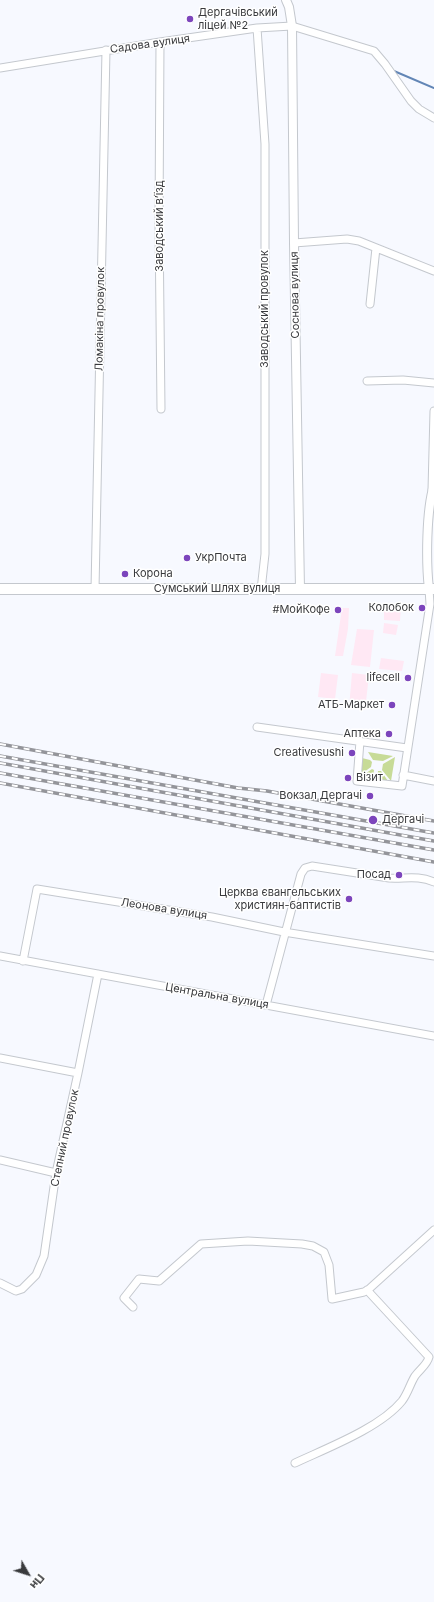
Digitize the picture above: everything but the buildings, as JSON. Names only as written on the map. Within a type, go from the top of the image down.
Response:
[{"type":"main road","name":"Сумський Шлях вулиця","points":[[0,589],[432,589]]},
{"type":"street","points":[[286,0],[289,7],[292,26]]},
{"type":"street","name":"Соснова вулиця","points":[[292,0],[294,243],[300,589]]},
{"type":"street","name":"Садова вулиця","points":[[0,68],[106,50],[257,28],[292,26],[374,51],[411,101],[419,109],[434,118]]},
{"type":"street","name":"Заводський провулок","points":[[257,28],[265,152],[265,554],[261,590]]},
{"type":"street","name":"Заводський в’їзд","points":[[160,42],[159,224],[161,409]]},
{"type":"street","name":"Ломакіна провулок","points":[[95,588],[106,50]]},
{"type":"street","points":[[294,243],[346,239],[359,241],[434,271]]},
{"type":"street","points":[[370,304],[376,248]]},
{"type":"street","points":[[367,381],[403,380],[434,383]]},
{"type":"street","points":[[360,742],[357,781],[402,786],[432,589],[427,577],[428,536],[433,489],[434,411]]},
{"type":"street","points":[[257,727],[407,748]]},
{"type":"street","points":[[403,775],[434,781]]},
{"type":"street","points":[[266,1005],[284,932],[301,874],[305,868],[312,866],[389,878],[401,878],[407,876],[434,882]]},
{"type":"street","name":"Леонова вулиця","points":[[23,960],[37,889],[212,917],[284,932],[434,956]]},
{"type":"street","name":"Центральна вулиця","points":[[0,956],[434,1036]]},
{"type":"street","name":"Степний провулок","points":[[0,1283],[16,1291],[22,1289],[36,1275],[44,1256],[56,1173],[98,974]]},
{"type":"street","points":[[0,1058],[78,1073]]},
{"type":"street","points":[[0,1160],[56,1173]]},
{"type":"street","points":[[133,1307],[124,1298],[139,1279],[159,1281],[201,1244],[248,1241],[313,1246],[324,1252],[329,1265],[332,1299],[367,1290],[434,1230]]},
{"type":"street","points":[[295,1463],[378,1422],[402,1400],[415,1377],[427,1362],[429,1357],[367,1290]]},
{"type":"shaded area","points":[[384,605],[401,606],[400,621],[384,620]]},
{"type":"shaded area","points":[[342,608],[349,608],[348,629],[343,656],[335,656]]},
{"type":"shaded area","points":[[384,623],[398,625],[396,635],[383,633]]},
{"type":"shaded area","points":[[357,629],[374,630],[370,667],[351,665]]},
{"type":"shaded area","points":[[381,658],[404,661],[402,671],[379,669]]},
{"type":"shaded area","points":[[321,673],[338,675],[335,699],[318,697]]},
{"type":"shaded area","points":[[352,673],[369,675],[365,710],[349,708]]},
{"type":"green space","points":[[368,752],[393,756],[383,761],[373,760]]},
{"type":"green space","points":[[395,757],[391,781],[382,770],[383,764]]},
{"type":"green space","points":[[362,758],[372,762],[371,767],[360,775]]},
{"type":"green space","points":[[372,769],[374,770],[373,778],[362,776]]},
{"type":"green space","points":[[378,771],[381,771],[388,781],[377,779]]},
{"type":"waterway","points":[[394,71],[434,88]]},
{"type":"railway","points":[[0,744],[238,788],[267,791],[434,821]]},
{"type":"railway","points":[[0,756],[434,833]]},
{"type":"railway","points":[[0,763],[434,841]]},
{"type":"railway","points":[[0,773],[434,850]]},
{"type":"railway","points":[[0,783],[434,862]]},
{"type":"place","name":"Дергачівський ліцей №2","points":[[190,19]]},
{"type":"place","name":"УкрПочта","points":[[187,558]]},
{"type":"place","name":"Корона","points":[[125,574]]},
{"type":"place","name":"Колобок","points":[[422,608]]},
{"type":"place","name":"#МойКофе","points":[[338,610]]},
{"type":"place","name":"lifecell","points":[[408,678]]},
{"type":"place","name":"АТБ-Маркет","points":[[392,705]]},
{"type":"place","name":"Аптека","points":[[389,734]]},
{"type":"place","name":"Creativesushi","points":[[352,753]]},
{"type":"place","name":"Візит","points":[[348,778]]},
{"type":"place","name":"Вокзал Дергачі","points":[[370,796]]},
{"type":"place","name":"Дергачі","points":[[373,820]]},
{"type":"place","name":"Посад","points":[[399,875]]},
{"type":"place","name":"Церква євангельських християн-баптистів","points":[[349,899]]}]
